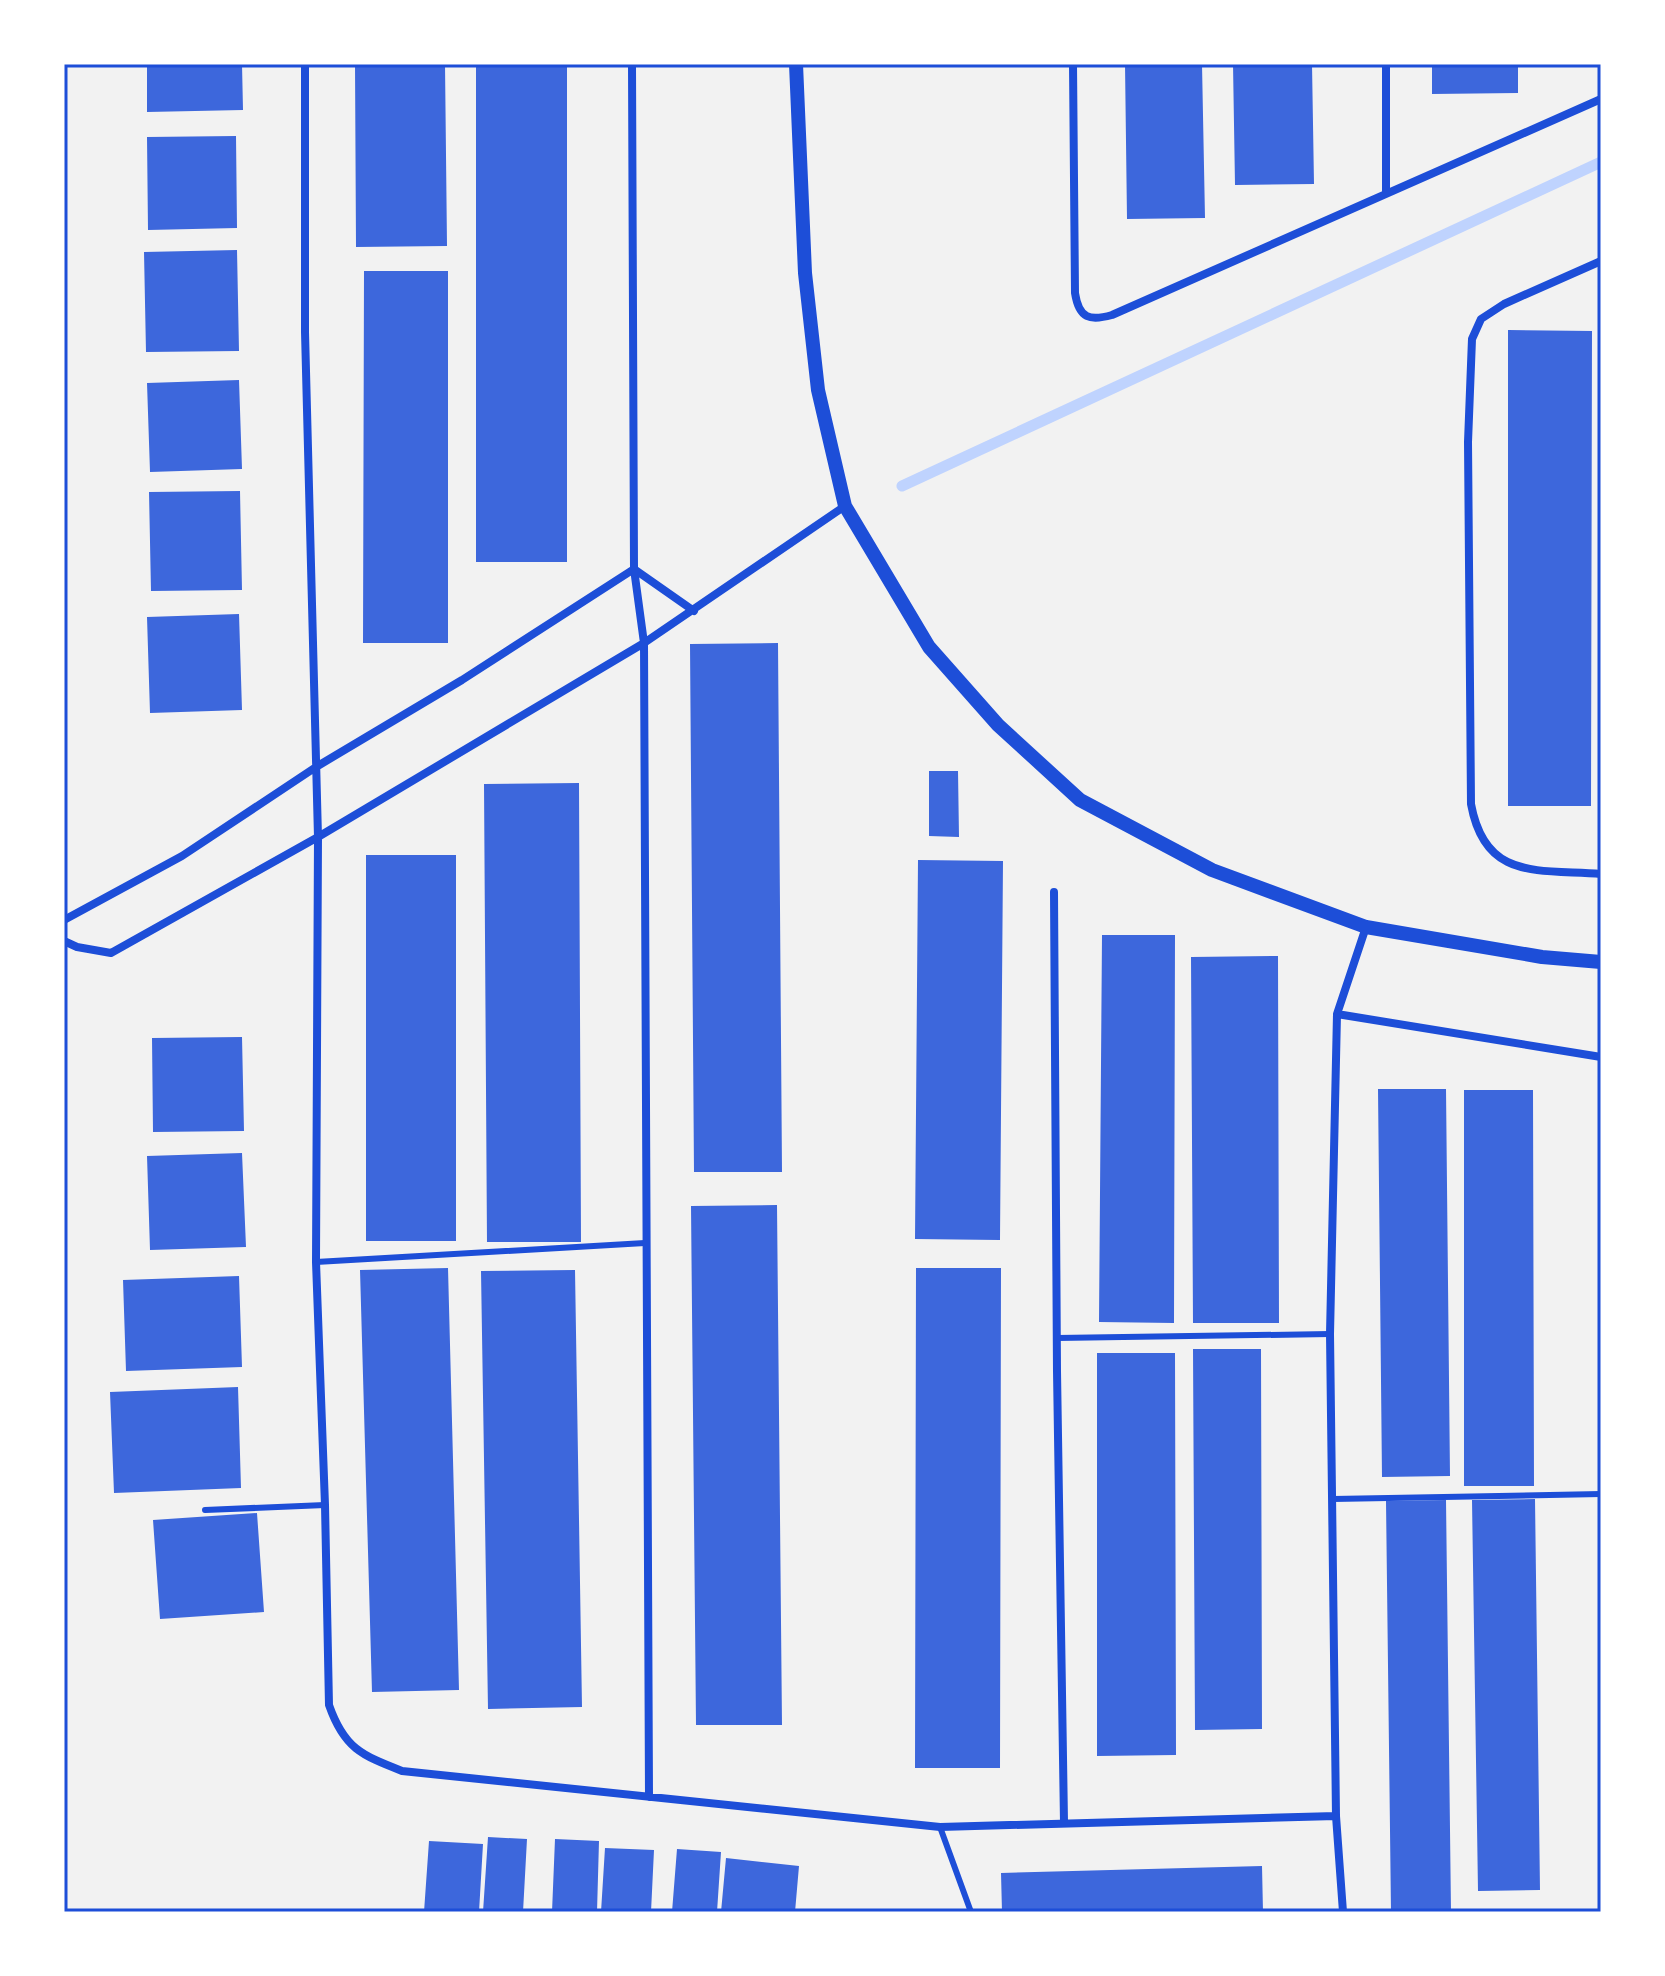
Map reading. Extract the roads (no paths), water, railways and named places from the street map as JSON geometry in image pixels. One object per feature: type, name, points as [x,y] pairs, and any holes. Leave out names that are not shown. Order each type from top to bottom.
[{"type":"street","points":[[305,64],[305,332],[318,837],[316,1262],[329,1705],[337,1729],[353,1747],[402,1771],[940,1827],[1336,1816]]},
{"type":"street","points":[[632,64],[634,569],[644,643],[649,1797]]},
{"type":"street","points":[[796,64],[808,302],[818,390],[845,506],[929,647],[998,725],[1080,800],[1212,870],[1366,927],[1542,957],[1601,962]]},
{"type":"street","points":[[1073,64],[1077,307],[1085,316],[1097,319],[1601,99]]},
{"type":"street","points":[[1386,64],[1386,193]]},
{"type":"street","points":[[1601,261],[1504,304],[1481,319],[1472,339],[1469,369],[1468,571],[1471,804],[1475,825],[1486,846],[1500,859],[1519,868],[1601,874]]},
{"type":"street","points":[[64,941],[77,947],[111,953],[318,837],[644,643],[845,506]]},
{"type":"street","points":[[64,920],[182,856],[316,767],[462,680],[634,569]]},
{"type":"street","points":[[634,569],[694,611]]},
{"type":"street","points":[[1054,892],[1064,1822]]},
{"type":"street","points":[[1343,1912],[1336,1816],[1330,1334],[1337,1014],[1366,927]]},
{"type":"street","points":[[1337,1014],[1601,1057]]},
{"type":"lane","points":[[316,1262],[645,1243]]},
{"type":"lane","points":[[1057,1338],[1330,1334]]},
{"type":"lane","points":[[1333,1499],[1601,1494]]},
{"type":"lane","points":[[205,1510],[325,1505]]},
{"type":"lane","points":[[940,1827],[971,1912]]},
{"type":"waterway","points":[[902,486],[1601,162]]}]
